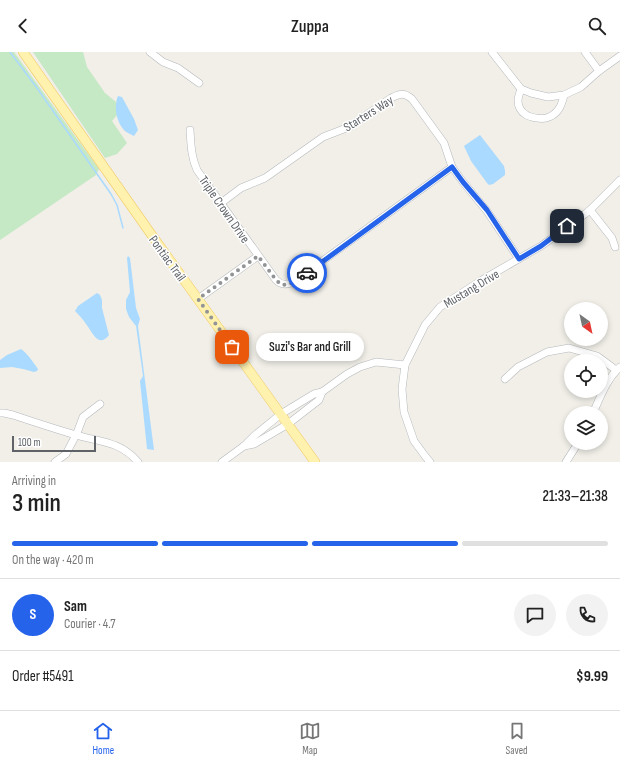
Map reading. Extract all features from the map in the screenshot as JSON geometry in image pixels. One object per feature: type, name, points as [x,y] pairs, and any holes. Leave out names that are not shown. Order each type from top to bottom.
[{"type":"main road","name":"Pontiac Trail","points":[[23,52],[151,234],[315,462]]},
{"type":"street","points":[[150,52],[163,62],[178,68],[199,83]]},
{"type":"street","points":[[492,52],[521,89],[548,97],[564,95],[581,87],[599,71],[620,56]]},
{"type":"street","points":[[585,52],[599,71]]},
{"type":"street","points":[[521,89],[518,100],[520,108],[525,114],[540,119],[549,118],[556,113],[562,106],[564,95]]},
{"type":"street","name":"Starters Way","points":[[221,203],[241,188],[265,178],[323,136],[349,127],[391,98],[398,94],[403,94],[412,99],[435,130],[444,143],[452,167],[487,210],[519,259]]},
{"type":"street","name":"Triple Crown Drive","points":[[190,130],[191,153],[197,170],[258,256],[276,280],[282,285],[295,282],[452,167]]},
{"type":"street","name":"Mustang Drive","points":[[430,462],[414,441],[404,412],[402,389],[405,365],[425,325],[440,307],[482,280],[541,246],[590,210],[620,180]]},
{"type":"street","points":[[590,210],[612,238],[615,247]]},
{"type":"street","points":[[198,299],[258,256]]},
{"type":"street","points":[[505,379],[518,367],[547,352],[569,348],[597,356],[618,369],[609,380],[596,406]]},
{"type":"street","points":[[222,462],[244,446],[281,414],[314,394],[322,392],[347,374],[360,367],[376,362],[405,365]]},
{"type":"street","points":[[244,446],[254,444],[288,424],[318,400],[322,392]]},
{"type":"street","points":[[55,462],[66,454],[84,417],[100,404]]},
{"type":"street","points":[[0,413],[13,415],[76,435],[114,444],[138,462]]},
{"type":"street","points":[[566,462],[574,450]]},
{"type":"green space","points":[[0,52],[14,52],[99,169],[96,175],[0,240]]},
{"type":"green space","points":[[33,52],[83,52],[87,67],[105,93],[116,102],[117,115],[112,121],[127,143],[117,154],[105,158]]},
{"type":"water","points":[[118,96],[122,97],[134,119],[138,130],[134,136],[124,130],[119,122],[116,111]]},
{"type":"water","points":[[480,135],[504,166],[505,171],[505,175],[493,184],[489,185],[471,161],[464,146]]},
{"type":"water","points":[[128,256],[130,258],[136,308],[140,319],[138,326],[154,450],[147,449],[140,381],[143,376],[136,326],[129,317],[126,309],[126,300],[130,292]]},
{"type":"water","points":[[97,293],[100,295],[102,300],[102,308],[109,335],[102,340],[98,340],[84,320],[75,311],[78,306]]},
{"type":"water","points":[[21,349],[26,353],[38,369],[37,371],[34,372],[12,367],[0,368],[0,360]]},
{"type":"waterway","points":[[10,52],[111,194],[117,205],[123,228]]},
{"type":"way so far","points":[[232,347],[198,299],[258,256],[276,280],[282,285],[295,282],[307,273]]},
{"type":"place","name":"Suzi's Bar and Grill","points":[[232,347]]},
{"type":"route","points":[[307,273],[452,167],[487,210],[519,259],[541,246],[567,226]]}]
